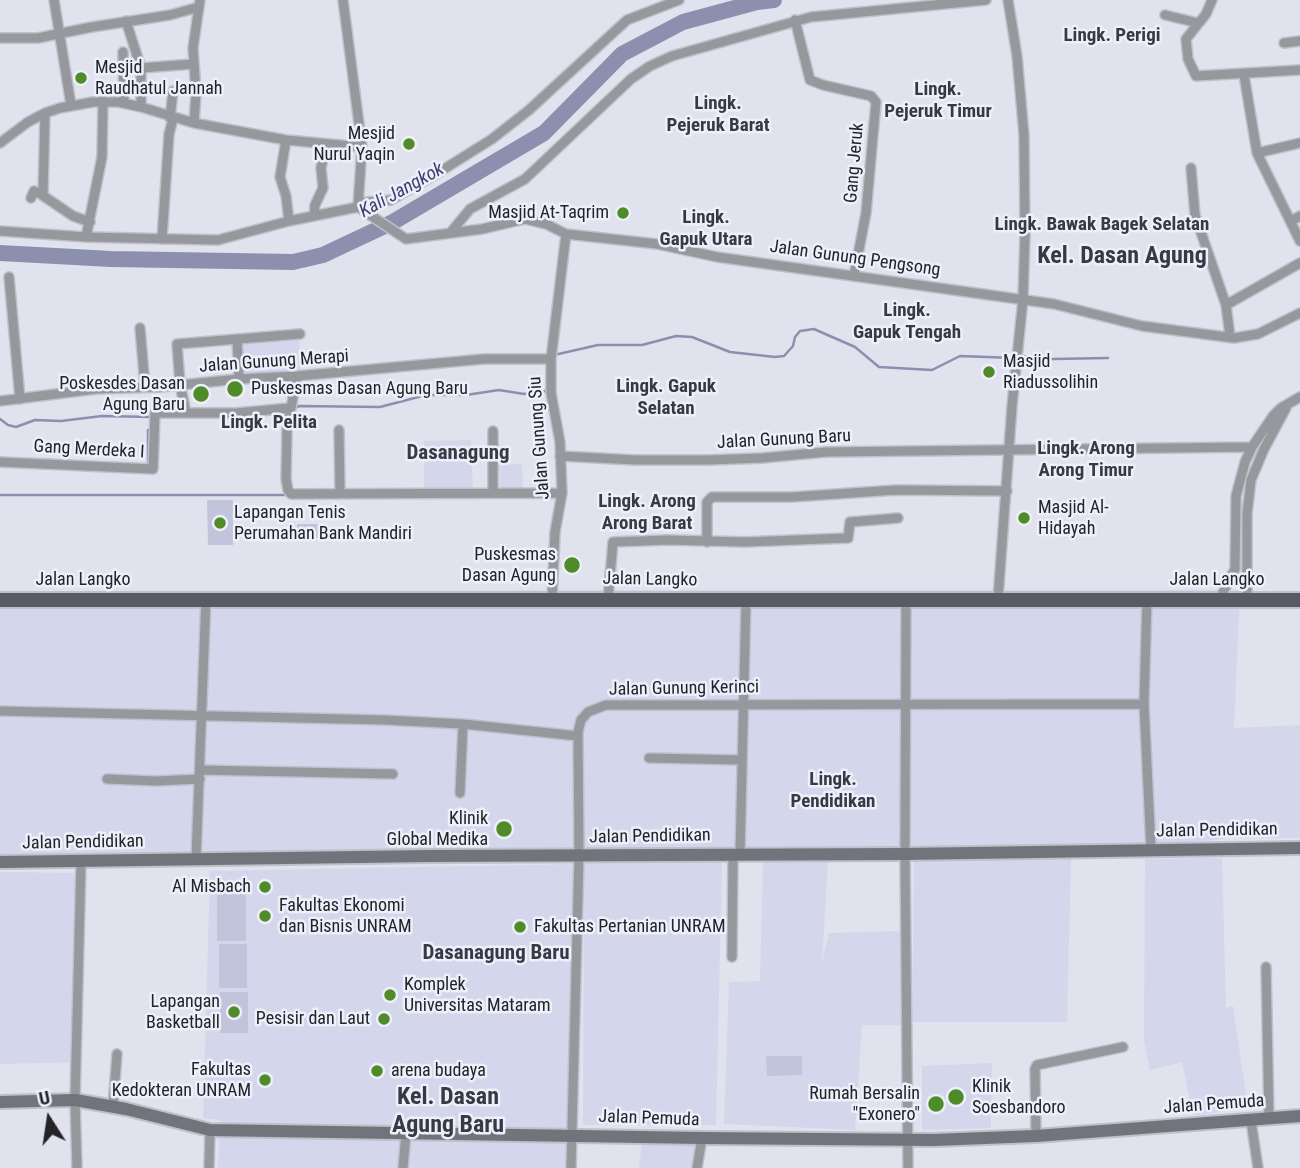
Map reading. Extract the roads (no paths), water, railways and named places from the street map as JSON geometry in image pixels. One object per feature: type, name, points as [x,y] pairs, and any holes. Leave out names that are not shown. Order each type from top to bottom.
[{"type":"main road","name":"Jalan Langko","points":[[0,600],[1300,600]]},
{"type":"street","points":[[54,0],[71,106]]},
{"type":"street","points":[[343,0],[362,147],[360,207]]},
{"type":"street","points":[[0,231],[86,237],[203,240],[230,238],[289,221],[401,196],[492,139],[529,110],[627,20],[679,0]]},
{"type":"street","points":[[451,232],[470,209],[525,180],[631,79],[671,56],[795,20],[986,0]]},
{"type":"street","points":[[998,599],[1023,299],[1024,135],[1017,56],[1008,0]]},
{"type":"street","points":[[1212,0],[1206,14],[1187,35],[1185,45],[1196,76],[1300,70]]},
{"type":"street","points":[[0,38],[38,38],[170,15],[200,3]]},
{"type":"street","points":[[194,124],[194,39],[200,3]]},
{"type":"street","points":[[1165,15],[1198,23]]},
{"type":"street","name":"Gang Jeruk","points":[[795,20],[810,80],[823,86],[871,96],[876,102],[866,213],[854,276]]},
{"type":"street","points":[[125,22],[141,68],[141,107]]},
{"type":"street","points":[[1284,43],[1300,41]]},
{"type":"street","points":[[123,52],[124,103]]},
{"type":"street","points":[[141,68],[193,64]]},
{"type":"street","points":[[1244,75],[1257,153],[1300,241]]},
{"type":"street","points":[[162,239],[173,91]]},
{"type":"street","points":[[0,143],[45,113],[103,102],[141,107],[194,124],[326,145],[362,147]]},
{"type":"street","points":[[86,237],[102,157],[103,102]]},
{"type":"street","points":[[43,195],[45,113]]},
{"type":"street","points":[[286,139],[280,177],[289,221]]},
{"type":"street","points":[[1257,153],[1300,143]]},
{"type":"street","points":[[314,216],[315,205],[323,188],[321,168],[326,145]]},
{"type":"street","points":[[1191,169],[1195,215],[1226,305],[1230,336]]},
{"type":"street","points":[[31,198],[34,191],[74,216],[90,222]]},
{"type":"street","name":"Jalan Gunung Pengsong","points":[[360,207],[406,239],[482,229],[525,219],[546,224],[566,234],[657,244],[717,257],[1023,299],[1087,311],[1153,328],[1239,338],[1249,337],[1300,313]]},
{"type":"street","points":[[1291,221],[1300,216]]},
{"type":"street","name":"Jalan Gunung Siu","points":[[552,599],[555,532],[562,493],[551,393],[550,358],[566,234]]},
{"type":"street","points":[[1226,305],[1300,263]]},
{"type":"street","points":[[9,277],[20,399]]},
{"type":"street","points":[[139,328],[145,386]]},
{"type":"street","points":[[186,412],[180,384],[177,344],[300,334]]},
{"type":"street","points":[[237,339],[239,379]]},
{"type":"street","name":"Jalan Gunung Merapi","points":[[0,401],[96,389],[297,376],[484,359],[550,358]]},
{"type":"street","points":[[297,376],[286,442],[288,492],[562,493]]},
{"type":"street","points":[[1219,600],[1235,569],[1236,495],[1241,474],[1252,447],[1273,416],[1300,397]]},
{"type":"street","points":[[1247,600],[1247,514],[1251,480],[1271,433],[1288,403]]},
{"type":"street","name":"Gang Merdeka I","points":[[0,462],[153,469],[155,417],[186,412],[290,410]]},
{"type":"street","points":[[339,429],[340,494]]},
{"type":"street","points":[[493,431],[493,493]]},
{"type":"street","name":"Jalan Gunung Baru","points":[[560,456],[695,460],[827,452],[1252,447]]},
{"type":"street","points":[[707,542],[708,499],[896,490],[1007,491]]},
{"type":"street","points":[[608,599],[613,542],[848,538],[850,522],[898,519]]},
{"type":"street","points":[[196,859],[206,598]]},
{"type":"street","points":[[906,598],[908,1168]]},
{"type":"street","points":[[1147,599],[1144,704],[1151,849]]},
{"type":"street","points":[[732,957],[742,760],[746,600]]},
{"type":"street","name":"Jalan Gunung Kerinci","points":[[578,736],[584,715],[602,706],[1144,704]]},
{"type":"street","points":[[0,711],[463,724],[578,736],[579,855],[571,1168]]},
{"type":"street","points":[[460,793],[459,766],[463,724]]},
{"type":"street","points":[[649,758],[742,760]]},
{"type":"street","points":[[107,779],[156,781],[200,775],[393,774]]},
{"type":"street","name":"Jalan Pendidikan","points":[[0,862],[1300,848]]},
{"type":"street","points":[[77,1168],[75,1100],[81,862]]},
{"type":"street","points":[[1266,967],[1269,1119]]},
{"type":"street","points":[[1035,1136],[1037,1065],[1123,1047]]},
{"type":"street","points":[[113,1107],[117,1054]]},
{"type":"street","name":"Jalan Pemuda","points":[[0,1102],[75,1100],[210,1130],[702,1138],[908,1139],[1035,1136],[1300,1116]]},
{"type":"street","points":[[1251,1121],[1258,1168]]},
{"type":"street","points":[[209,1168],[210,1130]]},
{"type":"street","points":[[403,1168],[406,1133]]},
{"type":"street","points":[[697,1168],[702,1138]]},
{"type":"waterway","name":"Kali Jangkok","points":[[0,253],[111,259],[293,262],[323,255],[393,222],[544,133],[622,54],[683,22],[774,0]]},
{"type":"waterway","points":[[554,355],[598,345],[642,345],[676,336],[692,337],[730,352],[775,357],[784,356],[793,346],[800,331],[814,329],[855,347],[879,367],[932,370],[960,356],[1014,358]]},
{"type":"waterway","points":[[1020,356],[1053,359],[1108,358]]},
{"type":"waterway","points":[[292,409],[299,406],[380,407],[426,395],[466,395],[499,390],[524,394],[548,389]]},
{"type":"waterway","points":[[0,419],[16,427],[35,420],[61,421],[102,416],[153,417]]},
{"type":"waterway","points":[[148,466],[148,430],[151,430]]},
{"type":"waterway","points":[[30,459],[73,461]]},
{"type":"waterway","points":[[0,495],[289,495]]},
{"type":"place","name":"Mesjid Raudhatul Jannah","points":[[81,78]]},
{"type":"place","name":"Mesjid Nurul Yaqin","points":[[409,144]]},
{"type":"place","name":"Masjid At-Taqrim","points":[[623,213]]},
{"type":"place","name":"Masjid Riadussolihin","points":[[989,372]]},
{"type":"place","name":"Puskesmas Dasan Agung Baru","points":[[235,389]]},
{"type":"place","name":"Poskesdes Dasan Agung Baru","points":[[201,394]]},
{"type":"place","name":"Masjid Al- Hidayah","points":[[1024,518]]},
{"type":"place","name":"Lapangan Tenis Perumahan Bank Mandiri","points":[[220,523]]},
{"type":"place","name":"Puskesmas Dasan Agung","points":[[572,565]]},
{"type":"place","name":"Klinik Global Medika","points":[[504,829]]},
{"type":"place","name":"Al Misbach","points":[[265,887]]},
{"type":"place","name":"Fakultas Ekonomi dan Bisnis UNRAM","points":[[265,916]]},
{"type":"place","name":"Fakultas Pertanian UNRAM","points":[[520,927]]},
{"type":"place","name":"Komplek Universitas Mataram","points":[[390,995]]},
{"type":"place","name":"Lapangan Basketball","points":[[234,1012]]},
{"type":"place","name":"Pesisir dan Laut","points":[[384,1019]]},
{"type":"place","name":"arena budaya","points":[[377,1071]]},
{"type":"place","name":"Fakultas Kedokteran UNRAM","points":[[265,1080]]},
{"type":"place","name":"Klinik Soesbandoro","points":[[956,1097]]},
{"type":"place","name":"Rumah Bersalin \"Exonero\"","points":[[936,1104]]},
{"type":"district","name":"Lingk. Perigi","points":[[1112,36]]},
{"type":"district","name":"Lingk. Pejeruk Timur","points":[[938,101]]},
{"type":"district","name":"Lingk. Pejeruk Barat","points":[[718,115]]},
{"type":"district","name":"Lingk. Bawak Bagek Selatan","points":[[1102,225]]},
{"type":"district","name":"Lingk. Gapuk Utara","points":[[706,229]]},
{"type":"district","name":"Kel. Dasan Agung","points":[[1122,257]]},
{"type":"district","name":"Lingk. Gapuk Tengah","points":[[907,322]]},
{"type":"district","name":"Lingk. Gapuk Selatan","points":[[666,398]]},
{"type":"district","name":"Lingk. Pelita","points":[[269,423]]},
{"type":"district","name":"Dasanagung","points":[[458,454]]},
{"type":"district","name":"Lingk. Arong Arong Timur","points":[[1086,460]]},
{"type":"district","name":"Lingk. Arong Arong Barat","points":[[647,513]]},
{"type":"district","name":"Lingk. Pendidikan","points":[[833,791]]},
{"type":"district","name":"Dasanagung Baru","points":[[496,954]]},
{"type":"district","name":"Kel. Dasan Agung Baru","points":[[448,1112]]}]
